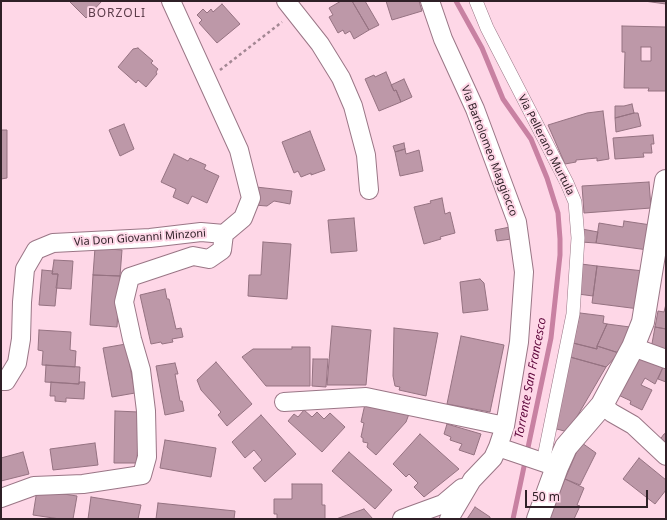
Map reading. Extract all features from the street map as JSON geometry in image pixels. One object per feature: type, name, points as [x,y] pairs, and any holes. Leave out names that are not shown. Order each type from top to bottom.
[{"type":"street","points":[[1,498],[34,486],[84,484],[142,475],[147,457],[146,411],[141,370],[132,339],[124,302],[130,277],[193,256],[209,259],[222,250],[224,234],[243,218],[251,198],[239,150],[171,1]]},
{"type":"street","name":"Via Bartolomeo Maggiocco","points":[[430,1],[443,39],[475,109],[517,222],[524,272],[523,304],[519,342],[502,449],[472,480]]},
{"type":"street","name":"Via Pellerano Murtula","points":[[476,1],[487,28],[567,183],[575,202],[578,238],[573,314],[550,465]]},
{"type":"street","points":[[290,7],[320,44],[341,78],[353,106],[366,155],[369,190]]},
{"type":"street","points":[[538,519],[550,465],[602,405],[633,346],[643,322],[666,181]]},
{"type":"street","name":"Via Don Giovanni Minzoni","points":[[1,381],[6,381],[17,363],[21,339],[24,269],[36,250],[53,243],[150,238],[201,232],[224,234]]},
{"type":"street","points":[[633,346],[666,359]]},
{"type":"street","points":[[284,402],[366,397],[505,426]]},
{"type":"street","points":[[602,405],[612,413],[633,425],[666,456]]},
{"type":"street","points":[[502,449],[550,465]]},
{"type":"street","points":[[402,519],[443,504],[472,480]]},
{"type":"street","points":[[449,519],[472,480]]},
{"type":"path","points":[[207,80],[290,7]]},
{"type":"building","points":[[69,1],[102,1],[86,18]]},
{"type":"building","points":[[341,1],[352,1],[369,30],[354,39],[350,31],[345,34],[343,30],[338,33],[329,17],[333,15],[329,8]]},
{"type":"building","points":[[352,1],[365,1],[379,25],[369,30]]},
{"type":"building","points":[[386,1],[419,1],[422,11],[392,20]]},
{"type":"building","points":[[644,1],[666,1],[666,4]]},
{"type":"building","points":[[222,4],[240,24],[217,43],[199,23],[202,20],[197,15],[203,9],[207,13],[211,9],[213,12]]},
{"type":"building","points":[[622,26],[666,27],[666,91],[648,91],[649,88],[624,88],[625,52],[622,52]],"holes":[[[641,47],[651,47],[651,61],[641,61]]]},
{"type":"building","points":[[138,48],[153,61],[151,63],[158,69],[156,72],[157,74],[146,87],[138,80],[136,83],[118,67],[133,49]]},
{"type":"building","points":[[386,72],[394,91],[396,90],[401,102],[379,111],[365,79],[374,75],[375,77]]},
{"type":"building","points":[[404,79],[412,97],[401,102],[396,90],[394,91],[391,85]]},
{"type":"building","points":[[632,104],[634,113],[615,118],[615,106]]},
{"type":"building","points":[[603,111],[609,159],[597,161],[597,158],[576,160],[576,162],[565,164],[548,125],[587,113]]},
{"type":"building","points":[[638,113],[641,126],[616,132],[615,118]]},
{"type":"building","points":[[124,124],[134,149],[120,156],[109,130]]},
{"type":"building","points":[[1,130],[7,130],[7,178],[1,179]]},
{"type":"building","points":[[310,131],[325,170],[301,177],[298,171],[294,173],[282,142]]},
{"type":"building","points":[[653,135],[654,144],[651,144],[652,153],[643,153],[644,157],[615,159],[613,138]]},
{"type":"building","points":[[404,143],[405,149],[395,152],[393,146]]},
{"type":"building","points":[[405,149],[406,154],[419,150],[423,171],[400,176],[395,152]]},
{"type":"building","points":[[174,154],[188,161],[190,158],[206,165],[204,169],[219,176],[207,203],[192,196],[188,204],[173,197],[176,189],[161,182]]},
{"type":"building","points":[[649,182],[651,208],[584,213],[582,186]]},
{"type":"building","points":[[256,187],[292,191],[290,204],[274,201],[267,206],[254,205]]},
{"type":"building","points":[[442,198],[445,214],[450,212],[455,233],[440,237],[441,239],[424,244],[414,207],[431,203],[430,201]]},
{"type":"building","points":[[354,218],[357,251],[331,253],[328,220]]},
{"type":"building","points":[[624,221],[651,225],[648,250],[596,243],[599,223],[623,227]]},
{"type":"building","points":[[510,227],[511,239],[497,241],[495,230]]},
{"type":"building","points":[[582,229],[598,232],[596,243],[581,242]]},
{"type":"building","points":[[263,242],[291,244],[287,299],[248,296],[249,275],[261,275]]},
{"type":"building","points":[[95,248],[122,250],[120,276],[93,275]]},
{"type":"building","points":[[54,260],[73,261],[71,289],[56,288],[58,274],[52,274]]},
{"type":"building","points":[[581,264],[597,266],[593,296],[578,294]]},
{"type":"building","points":[[597,266],[644,271],[639,309],[592,303]]},
{"type":"building","points":[[42,270],[53,271],[52,274],[58,274],[55,306],[39,305]]},
{"type":"building","points":[[93,275],[120,276],[117,327],[90,325]]},
{"type":"building","points":[[480,279],[484,283],[488,310],[463,313],[460,282]]},
{"type":"building","points":[[165,289],[167,299],[169,299],[176,329],[181,328],[183,337],[172,339],[173,342],[151,344],[140,295]]},
{"type":"building","points":[[666,304],[666,329],[655,327],[658,311],[664,312]]},
{"type":"building","points":[[580,313],[604,316],[603,323],[607,324],[597,349],[573,343]]},
{"type":"building","points":[[607,324],[630,327],[619,353],[597,346]]},
{"type":"building","points":[[332,326],[371,330],[366,385],[327,385]]},
{"type":"building","points":[[655,327],[666,329],[666,354],[651,349]]},
{"type":"building","points":[[394,328],[438,333],[426,396],[399,390],[400,387],[395,386],[393,376]]},
{"type":"building","points":[[39,330],[71,332],[70,350],[76,351],[75,367],[42,365],[43,351],[38,350]]},
{"type":"building","points":[[461,336],[504,345],[490,412],[447,404]]},
{"type":"building","points":[[573,343],[597,349],[597,346],[619,353],[606,367],[570,357]]},
{"type":"building","points":[[126,344],[135,393],[112,397],[103,348]]},
{"type":"building","points":[[292,347],[310,347],[310,386],[266,386],[242,357],[253,349],[292,349]]},
{"type":"building","points":[[643,354],[664,365],[655,384],[645,378],[641,385],[652,390],[642,410],[630,404],[631,401],[614,393]]},
{"type":"building","points":[[570,357],[606,367],[568,432],[553,428]]},
{"type":"building","points":[[313,359],[328,359],[326,387],[312,386]]},
{"type":"building","points":[[216,362],[252,404],[227,426],[218,415],[221,412],[201,390],[197,380]]},
{"type":"building","points":[[175,363],[178,374],[175,374],[180,401],[182,401],[184,411],[165,415],[156,366]]},
{"type":"building","points":[[46,365],[80,367],[79,384],[45,382]]},
{"type":"building","points":[[664,365],[666,366],[666,382],[658,379]]},
{"type":"building","points":[[51,382],[79,384],[79,382],[85,382],[84,399],[66,398],[66,402],[55,401],[55,396],[50,396]]},
{"type":"building","points":[[365,404],[409,414],[406,422],[376,455],[367,447],[368,443],[363,442],[363,438],[361,437],[364,423],[361,422]]},
{"type":"building","points":[[304,410],[312,417],[317,412],[324,419],[330,413],[345,427],[322,452],[288,421],[294,414],[298,417]]},
{"type":"building","points":[[115,411],[139,412],[137,463],[114,463]]},
{"type":"building","points":[[261,415],[296,454],[265,482],[253,468],[262,460],[254,450],[245,458],[232,442]]},
{"type":"building","points":[[447,424],[481,434],[474,455],[459,450],[462,444],[450,440],[451,437],[444,434]]},
{"type":"building","points":[[666,433],[666,446],[659,441]]},
{"type":"building","points":[[420,434],[459,469],[424,497],[414,487],[418,483],[409,474],[406,477],[393,464]]},
{"type":"building","points":[[165,440],[216,448],[211,477],[160,468]]},
{"type":"building","points":[[95,443],[98,465],[53,470],[50,449]]},
{"type":"building","points":[[582,443],[596,453],[580,485],[565,479]]},
{"type":"building","points":[[23,452],[29,474],[1,481],[1,458]]},
{"type":"building","points":[[349,452],[392,490],[375,509],[332,471]]},
{"type":"building","points":[[639,458],[666,480],[666,490],[655,504],[623,479]]},
{"type":"building","points":[[565,479],[584,488],[577,505],[580,506],[574,519],[549,519]]},
{"type":"building","points":[[292,484],[322,484],[322,505],[325,505],[325,519],[277,519],[277,514],[274,514],[274,499],[292,499]]},
{"type":"building","points":[[37,490],[77,496],[73,519],[60,519],[33,515]]},
{"type":"building","points":[[91,497],[141,505],[138,519],[88,519]]},
{"type":"building","points":[[158,503],[235,511],[234,519],[156,519]]},
{"type":"building","points":[[475,507],[490,517],[490,519],[467,519]]},
{"type":"building","points":[[364,509],[373,519],[336,519]]},
{"type":"waterway","name":"Torrente San Francesco","points":[[456,1],[482,48],[503,99],[531,139],[547,178],[558,213],[560,255],[551,338],[513,519]]},
{"type":"district","name":"BORZOLI","points":[[117,14]]}]
